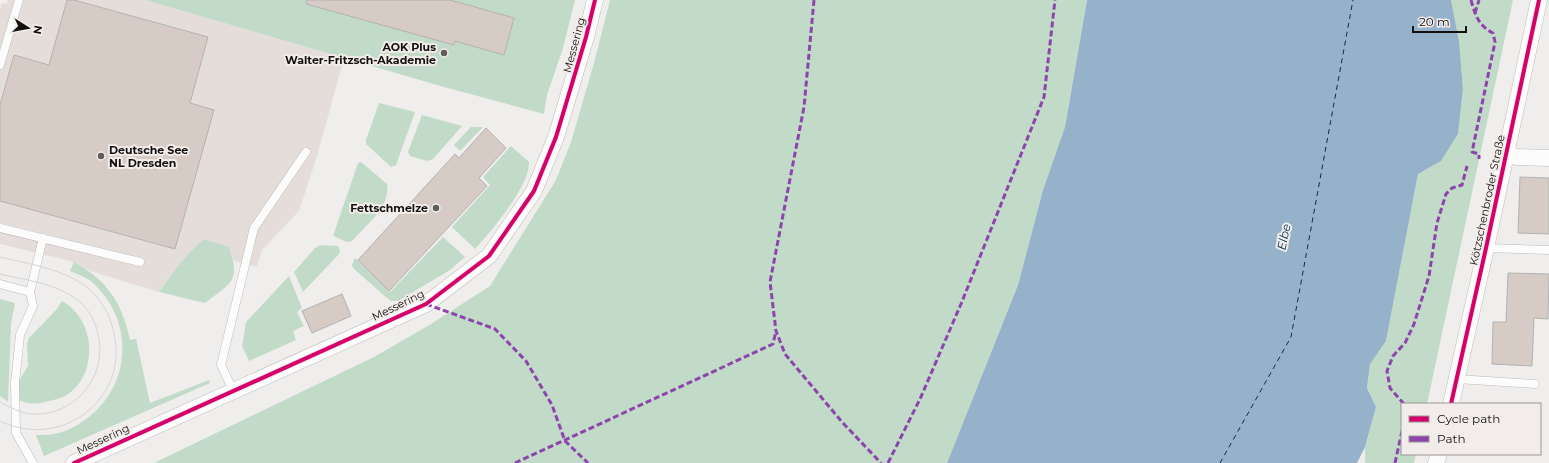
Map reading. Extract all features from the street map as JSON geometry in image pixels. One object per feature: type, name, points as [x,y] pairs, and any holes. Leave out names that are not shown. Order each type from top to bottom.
[{"type":"street","name":"Messering","points":[[74,463],[426,304],[489,256],[534,191],[556,137],[586,37],[595,0]]},
{"type":"street","name":"Kötzschenbroder Straße","points":[[1451,403],[1539,0]]},
{"type":"street","points":[[1506,155],[1549,158]]},
{"type":"lane","points":[[0,65],[19,0]]},
{"type":"lane","points":[[233,390],[221,365],[254,228],[306,152]]},
{"type":"lane","points":[[0,228],[140,262]]},
{"type":"lane","points":[[33,463],[16,433],[15,383],[20,335],[33,306],[30,292],[43,238]]},
{"type":"lane","points":[[1486,248],[1549,250]]},
{"type":"lane","points":[[0,284],[30,292]]},
{"type":"lane","points":[[1457,379],[1535,384]]},
{"type":"shaded area","points":[[8,0],[145,0],[344,58],[318,153],[299,211],[262,250],[257,267],[234,261],[229,247],[204,239],[193,249],[169,277],[159,292],[90,271],[74,262],[0,244],[0,9],[2,3],[7,4]]},
{"type":"green space","name":"AOK Plus Walter-Fritzsch-Akademie","points":[[145,0],[575,0],[563,48],[547,95],[544,114],[444,87]]},
{"type":"green space","points":[[610,0],[1087,0],[1065,127],[1043,190],[1018,285],[947,463],[154,463],[374,357],[431,324],[490,286],[556,180],[571,142],[594,63]]},
{"type":"green space","points":[[1451,0],[1513,0],[1427,403],[1401,403],[1401,455],[1416,455],[1414,463],[1365,463],[1365,447],[1376,407],[1367,388],[1370,363],[1386,341],[1418,174],[1441,161],[1458,134],[1463,89],[1459,41]]},
{"type":"green space","points":[[379,103],[415,112],[396,165],[391,167],[366,144],[366,140]]},
{"type":"green space","points":[[422,115],[462,126],[433,159],[427,161],[410,156],[408,152]]},
{"type":"green space","points":[[471,127],[483,127],[460,151],[454,145]]},
{"type":"green space","points":[[511,146],[529,162],[528,172],[517,195],[475,249],[452,227],[490,185],[483,177]]},
{"type":"green space","points":[[361,162],[387,184],[387,192],[385,200],[376,216],[352,241],[347,242],[333,236],[358,163]]},
{"type":"green space","points":[[443,237],[465,257],[450,270],[398,301],[391,301],[387,298],[353,268],[352,265],[355,258],[390,292]]},
{"type":"green space","points":[[204,239],[229,247],[234,268],[234,275],[227,286],[205,303],[159,292],[191,251]]},
{"type":"green space","points":[[320,245],[338,246],[340,251],[339,254],[303,292],[294,272],[315,248]]},
{"type":"green space","points":[[74,262],[86,269],[105,285],[118,304],[127,327],[130,340],[136,339],[150,403],[209,380],[210,383],[44,456],[36,435],[50,435],[62,432],[75,426],[90,416],[104,402],[114,386],[120,368],[122,350],[121,331],[115,314],[105,297],[92,282],[70,271]]},
{"type":"green space","points":[[289,276],[302,308],[297,312],[304,326],[293,331],[296,340],[249,361],[242,346],[246,322]]},
{"type":"green space","points":[[0,299],[15,303],[11,324],[8,402],[0,396]]},
{"type":"green space","points":[[62,301],[73,309],[81,320],[87,333],[89,360],[85,374],[78,385],[63,397],[38,403],[23,402],[19,400],[19,381],[28,366],[27,344],[29,338],[56,310]]},
{"type":"water","name":"Elbe","points":[[1087,0],[1451,0],[1459,41],[1463,89],[1458,134],[1441,161],[1418,174],[1386,341],[1370,364],[1367,388],[1376,407],[1365,447],[1357,463],[947,463],[1018,285],[1043,190],[1065,127]]},
{"type":"building","name":"Deutsche See NL Dresden","points":[[67,0],[74,0],[208,37],[190,103],[214,110],[175,249],[0,201],[0,105],[14,55],[49,65]]},
{"type":"building","points":[[307,0],[450,0],[514,18],[504,55],[455,41],[454,45],[306,4]]},
{"type":"building","name":"Fettschmelze","points":[[486,128],[506,148],[479,178],[487,186],[389,291],[358,260],[455,154],[459,158]]},
{"type":"building","points":[[1520,177],[1549,178],[1549,234],[1518,233]]},
{"type":"building","points":[[1508,273],[1549,274],[1548,319],[1534,318],[1532,366],[1492,364],[1493,322],[1506,322]]},
{"type":"building","points":[[342,294],[351,316],[312,333],[302,311]]},
{"type":"ferry route","points":[[1220,463],[1291,337],[1353,0]]},
{"type":"tram line","points":[[0,257],[46,268],[68,276],[88,288],[100,301],[108,316],[112,326],[116,351],[113,374],[103,395],[88,411],[69,423],[48,429],[24,429],[0,421]]},
{"type":"tram line","points":[[0,274],[49,285],[75,298],[86,308],[92,317],[96,326],[100,346],[99,362],[94,376],[86,389],[76,400],[63,408],[48,413],[31,414],[19,411],[0,402]]},
{"type":"marked path","points":[[814,0],[804,107],[770,282],[776,331],[785,354],[842,422],[881,463]]},
{"type":"marked path","points":[[888,463],[920,399],[961,304],[1044,97],[1055,0]]},
{"type":"marked path","points":[[1471,0],[1478,20],[1484,27],[1493,33],[1495,42],[1472,152],[1479,154],[1479,159]]},
{"type":"marked path","points":[[1475,13],[1479,0]]},
{"type":"marked path","points":[[1403,403],[1390,388],[1387,371],[1393,356],[1405,343],[1414,324],[1429,276],[1437,223],[1446,194],[1452,188],[1462,185],[1467,166]]},
{"type":"marked path","points":[[426,304],[495,329],[526,361],[552,405],[565,441],[588,463]]},
{"type":"marked path","points":[[515,463],[773,344],[776,331]]},
{"type":"marked path","points":[[1395,463],[1401,436]]},
{"type":"cycle path","points":[[74,463],[426,304],[489,256],[534,191],[556,137],[586,37],[595,0]]},
{"type":"cycle path","points":[[1451,403],[1539,0]]},
{"type":"place","name":"AOK Plus Walter-Fritzsch-Akademie","points":[[444,53]]},
{"type":"place","name":"Deutsche See NL Dresden","points":[[101,156]]},
{"type":"place","name":"Fettschmelze","points":[[436,208]]}]
